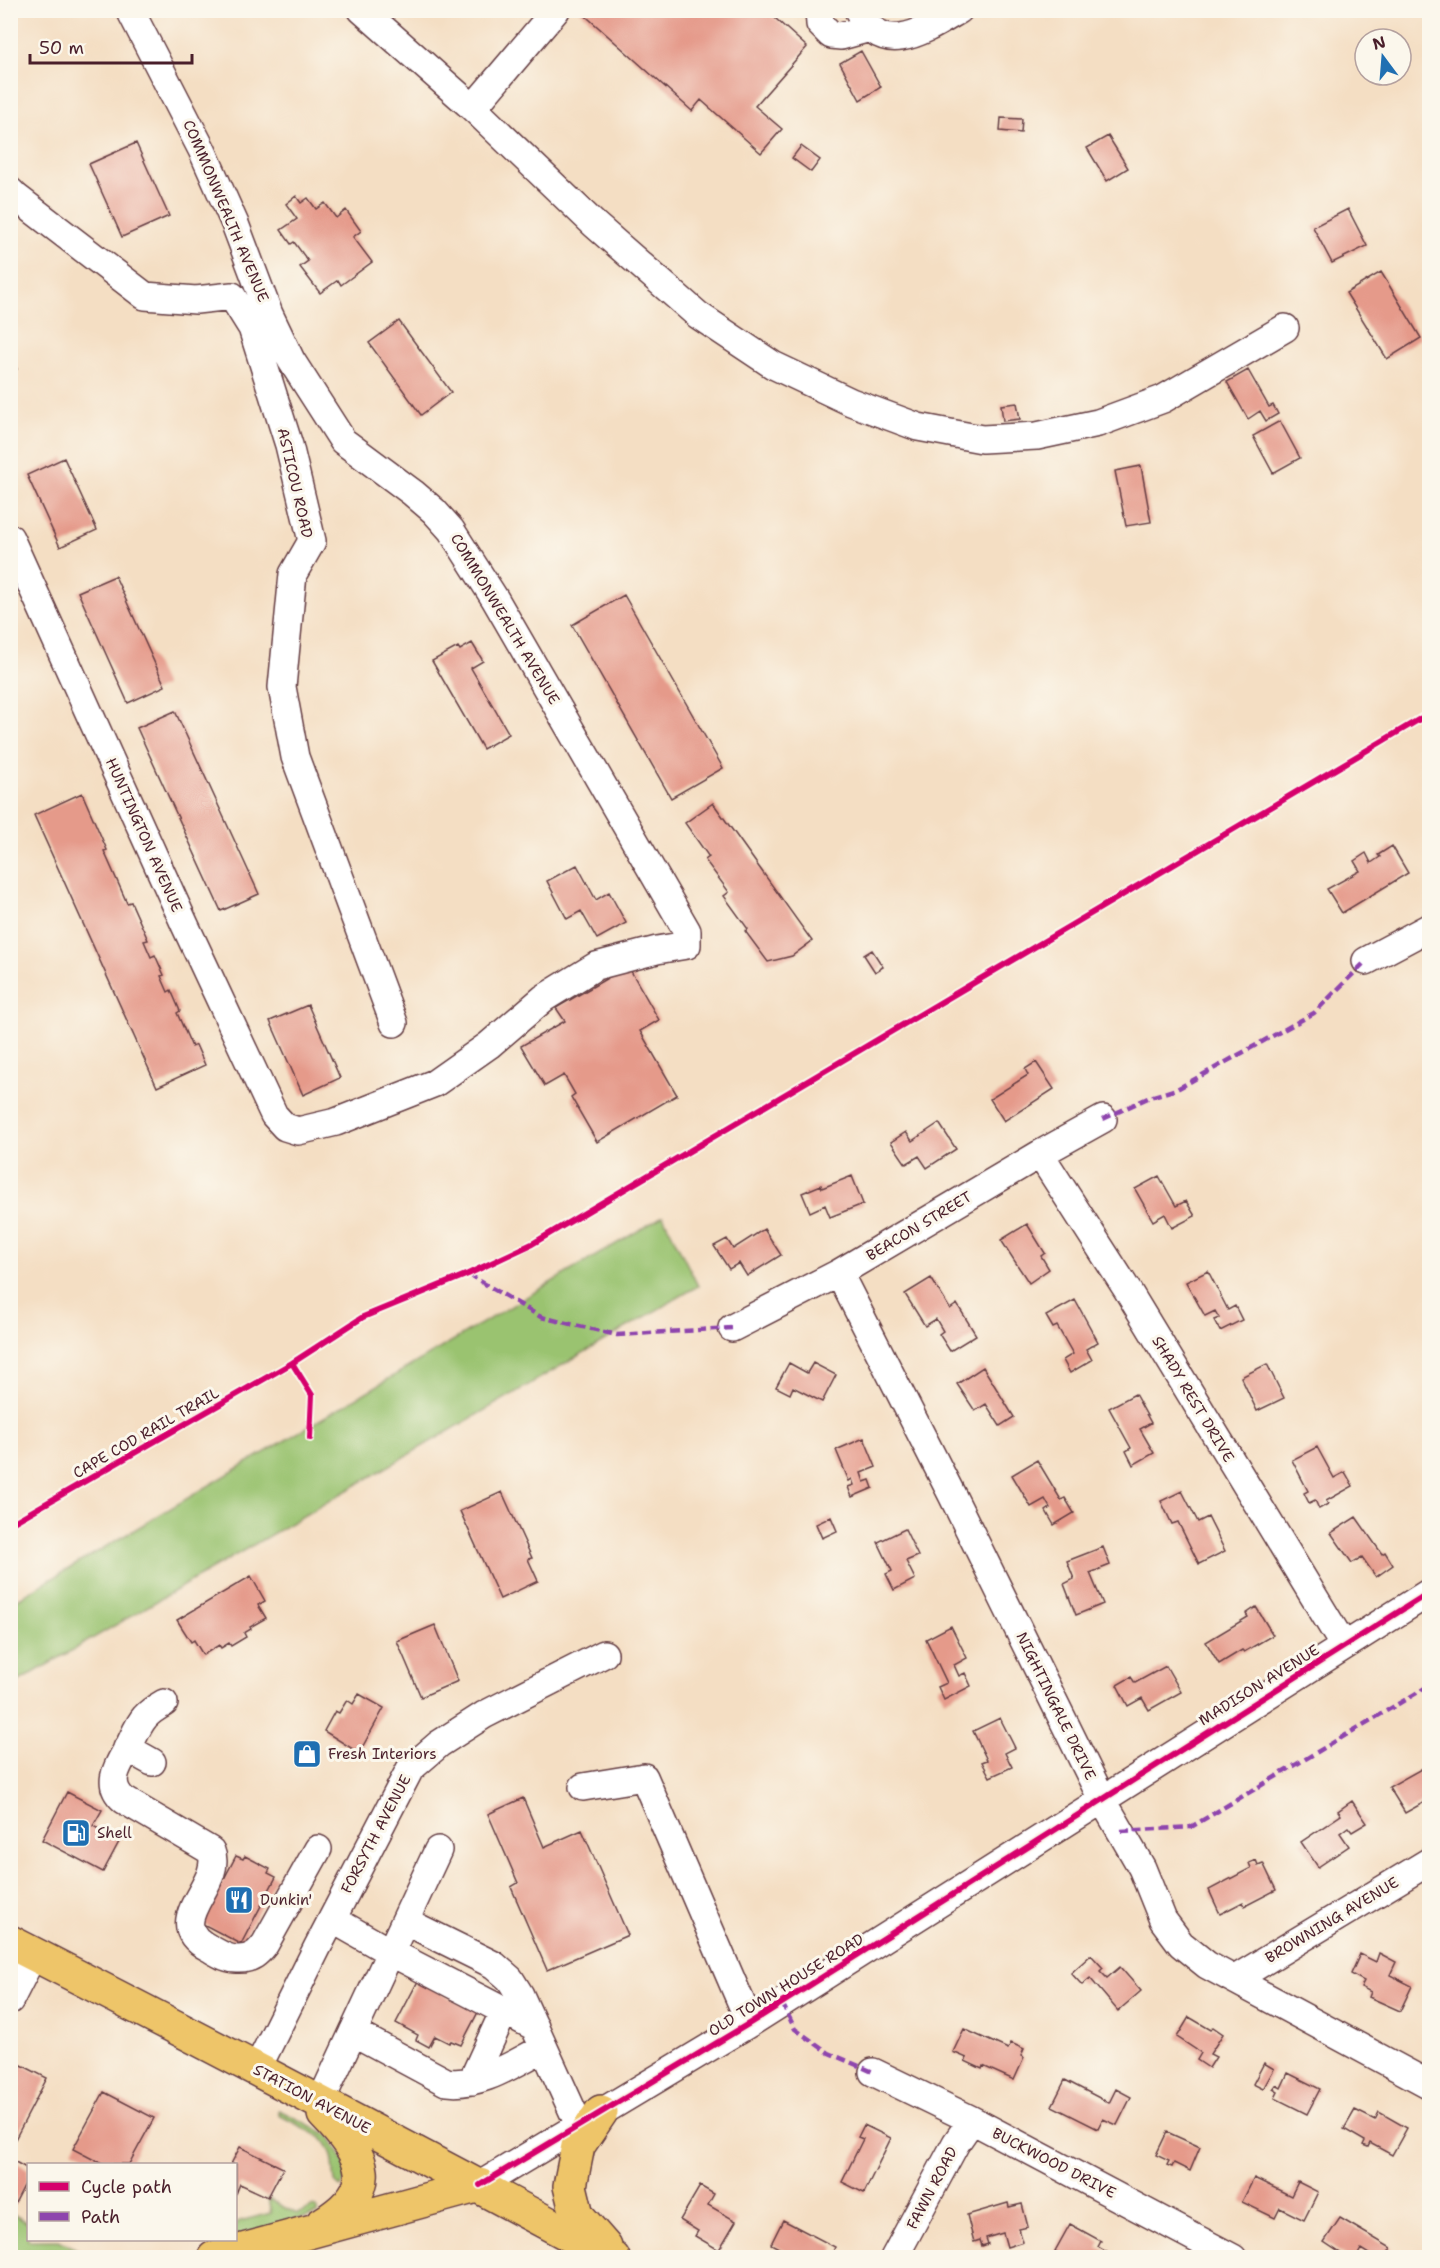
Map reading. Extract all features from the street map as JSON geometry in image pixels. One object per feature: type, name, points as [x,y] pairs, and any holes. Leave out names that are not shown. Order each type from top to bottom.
[{"type":"main road","name":"STATION AVENUE","points":[[22,1948],[257,2068],[614,2258]]},
{"type":"main road","points":[[311,2232],[336,2216],[350,2202],[361,2181],[361,2169],[353,2147],[313,2099]]},
{"type":"main road","points":[[590,2118],[578,2146],[570,2186],[577,2215],[614,2258]]},
{"type":"main road","name":"OLD TOWN HOUSE ROAD","points":[[214,2258],[480,2185]]},
{"type":"street","name":"COMMONWEALTH AVENUE","points":[[130,10],[202,150],[235,224],[269,314],[291,360],[343,441],[413,493],[451,530],[495,598],[687,931],[687,945],[657,950],[596,966],[544,998],[489,1045],[435,1083],[336,1122],[298,1131],[285,1127]]},
{"type":"street","points":[[362,10],[473,108],[594,224],[698,315],[773,364],[851,402],[918,427],[982,439],[1037,436],[1098,423],[1164,399],[1285,328]]},
{"type":"street","points":[[473,108],[556,10]]},
{"type":"street","points":[[819,10],[820,24],[831,35],[841,36],[864,19],[883,35],[910,37],[942,15]]},
{"type":"street","name":"ASTICOU ROAD","points":[[10,190],[16,197],[145,296],[196,300],[232,296],[252,328],[289,445],[312,541],[293,574],[286,631],[282,687],[293,745],[394,1023]]},
{"type":"street","name":"HUNTINGTON AVENUE","points":[[10,538],[190,936],[274,1115],[285,1127]]},
{"type":"street","points":[[1366,961],[1430,927]]},
{"type":"street","name":"BEACON STREET","points":[[732,1328],[839,1273],[1102,1119]]},
{"type":"street","name":"SHADY REST DRIVE","points":[[1040,1154],[1134,1301],[1344,1646]]},
{"type":"street","name":"NIGHTINGALE DRIVE","points":[[839,1273],[1102,1799],[1142,1868],[1163,1920],[1181,1944],[1207,1965],[1430,2085]]},
{"type":"street","name":"MADISON AVENUE","points":[[1102,1799],[1430,1592]]},
{"type":"street","name":"FORSYTH AVENUE","points":[[257,2068],[410,1769],[438,1744],[484,1715],[604,1654]]},
{"type":"street","points":[[164,1703],[145,1716],[115,1770],[114,1787],[118,1795],[208,1848],[214,1858],[214,1864],[191,1913],[190,1926],[196,1939],[235,1960],[253,1957],[266,1944],[318,1849]]},
{"type":"street","points":[[127,1749],[152,1762]]},
{"type":"street","points":[[583,1787],[644,1777],[750,2023]]},
{"type":"street","name":"OLD TOWN HOUSE ROAD","points":[[480,2185],[750,2023],[1102,1799]]},
{"type":"street","points":[[313,2099],[353,2032],[438,1850]]},
{"type":"street","name":"BROWNING AVENUE","points":[[1235,1979],[1430,1861]]},
{"type":"street","points":[[332,1919],[504,2011],[540,2037]]},
{"type":"street","points":[[405,1921],[494,1965],[510,1979],[540,2037],[590,2118]]},
{"type":"street","points":[[10,2000],[22,1948]]},
{"type":"street","points":[[472,2081],[504,2011]]},
{"type":"street","points":[[353,2032],[446,2082],[464,2084],[484,2078],[540,2037]]},
{"type":"street","name":"BUCKWOOD DRIVE","points":[[873,2072],[972,2120],[1233,2258]]},
{"type":"street","name":"FAWN ROAD","points":[[894,2258],[956,2143],[972,2120]]},
{"type":"green space","points":[[663,1216],[698,1286],[11,1686],[11,1603]]},
{"type":"green space","points":[[279,2110],[329,2135],[349,2170],[341,2188],[335,2182],[332,2158],[326,2143],[321,2137],[279,2115]]},
{"type":"green space","points":[[268,2199],[297,2214],[314,2206],[317,2208],[317,2214],[237,2236],[237,2222],[271,2213]]},
{"type":"green space","points":[[11,2213],[27,2222],[27,2241],[61,2241],[92,2257],[11,2257]]},
{"type":"building","points":[[579,10],[766,10],[807,47],[755,106],[782,129],[761,153],[701,100],[692,111]]},
{"type":"building","points":[[861,51],[881,87],[860,100],[840,63]]},
{"type":"building","points":[[1001,118],[1022,119],[1021,133],[1000,131]]},
{"type":"building","points":[[1108,136],[1128,168],[1107,181],[1087,148]]},
{"type":"building","points":[[136,143],[169,216],[122,237],[89,164]]},
{"type":"building","points":[[801,146],[820,160],[811,172],[792,158]]},
{"type":"building","points":[[296,196],[301,203],[308,198],[316,209],[325,203],[336,218],[346,210],[361,231],[353,237],[372,262],[341,285],[338,280],[320,293],[300,267],[308,261],[294,242],[291,244],[281,230],[297,219],[286,204]]},
{"type":"building","points":[[1348,209],[1367,246],[1332,263],[1313,227]]},
{"type":"building","points":[[1381,272],[1421,338],[1387,359],[1346,293]]},
{"type":"building","points":[[399,321],[451,392],[421,415],[369,343]]},
{"type":"building","points":[[10,353],[17,369],[10,372]]},
{"type":"building","points":[[1248,370],[1269,407],[1273,405],[1278,414],[1266,421],[1260,411],[1248,419],[1227,382]]},
{"type":"building","points":[[1017,403],[1020,419],[1003,421],[1001,405]]},
{"type":"building","points":[[1280,421],[1300,458],[1273,473],[1253,436]]},
{"type":"building","points":[[64,458],[97,530],[60,547],[27,475]]},
{"type":"building","points":[[1141,466],[1151,522],[1126,526],[1115,471]]},
{"type":"building","points":[[115,576],[165,686],[128,703],[78,592]]},
{"type":"building","points":[[624,595],[723,768],[671,798],[572,625]]},
{"type":"building","points":[[472,643],[483,661],[471,668],[509,734],[483,749],[432,661],[458,647],[460,650]]},
{"type":"building","points":[[175,711],[259,894],[221,911],[137,728]]},
{"type":"building","points":[[82,793],[127,903],[131,902],[148,940],[144,941],[151,957],[155,955],[164,975],[161,976],[168,992],[171,990],[180,1011],[177,1013],[192,1047],[196,1045],[205,1065],[157,1087],[34,815]]},
{"type":"building","points":[[713,803],[812,941],[792,956],[768,962],[745,931],[748,929],[724,896],[729,892],[705,860],[709,857],[685,823]]},
{"type":"building","points":[[1392,846],[1408,873],[1342,913],[1327,889],[1360,871],[1354,861],[1366,853],[1371,863],[1380,857],[1378,855]]},
{"type":"building","points":[[577,865],[596,900],[609,892],[626,923],[597,939],[581,911],[567,919],[547,881]]},
{"type":"building","points":[[872,950],[883,967],[875,972],[864,955]]},
{"type":"building","points":[[628,966],[659,1020],[640,1031],[677,1095],[597,1142],[571,1097],[575,1094],[564,1075],[545,1086],[521,1046],[565,1021],[556,1008]]},
{"type":"building","points":[[308,1005],[340,1078],[303,1095],[270,1021]]},
{"type":"building","points":[[1036,1062],[1054,1089],[1004,1121],[990,1099],[1028,1075],[1025,1069]]},
{"type":"building","points":[[939,1123],[956,1149],[927,1168],[919,1156],[906,1164],[891,1142],[906,1132],[912,1141]]},
{"type":"building","points":[[852,1176],[863,1204],[830,1217],[825,1205],[810,1212],[802,1193]]},
{"type":"building","points":[[1159,1176],[1176,1206],[1186,1201],[1195,1216],[1172,1228],[1165,1214],[1153,1221],[1135,1189]]},
{"type":"building","points":[[1027,1224],[1045,1253],[1041,1256],[1049,1269],[1029,1283],[1001,1240]]},
{"type":"building","points":[[764,1229],[781,1255],[747,1276],[739,1263],[729,1269],[714,1246],[727,1239],[733,1249]]},
{"type":"building","points":[[1208,1271],[1228,1310],[1235,1306],[1242,1320],[1220,1331],[1214,1320],[1219,1318],[1215,1311],[1205,1316],[1186,1282]]},
{"type":"building","points":[[931,1278],[950,1309],[957,1304],[976,1335],[950,1351],[939,1334],[943,1331],[936,1319],[925,1326],[905,1294]]},
{"type":"building","points":[[1075,1300],[1098,1342],[1086,1349],[1092,1360],[1070,1373],[1063,1360],[1073,1354],[1057,1326],[1053,1328],[1046,1316]]},
{"type":"building","points":[[789,1363],[807,1373],[813,1363],[836,1375],[822,1402],[793,1387],[790,1394],[776,1387]]},
{"type":"building","points":[[1267,1364],[1284,1398],[1257,1411],[1241,1377]]},
{"type":"building","points":[[983,1367],[1014,1417],[1000,1426],[986,1404],[975,1411],[957,1384]]},
{"type":"building","points":[[1135,1394],[1151,1423],[1140,1429],[1154,1453],[1133,1465],[1126,1451],[1131,1448],[1109,1408]]},
{"type":"building","points":[[864,1438],[876,1467],[861,1473],[864,1482],[870,1480],[873,1488],[852,1497],[848,1487],[854,1485],[852,1479],[849,1481],[836,1450]]},
{"type":"building","points":[[1317,1447],[1334,1478],[1345,1472],[1353,1486],[1326,1501],[1328,1504],[1319,1509],[1315,1500],[1309,1503],[1304,1493],[1308,1491],[1292,1460]]},
{"type":"building","points":[[1037,1460],[1061,1500],[1065,1498],[1074,1513],[1054,1525],[1046,1511],[1050,1508],[1045,1499],[1031,1507],[1012,1475]]},
{"type":"building","points":[[1182,1491],[1198,1522],[1208,1517],[1225,1551],[1199,1564],[1178,1522],[1172,1524],[1161,1501]]},
{"type":"building","points":[[502,1492],[532,1558],[528,1559],[538,1581],[500,1599],[460,1511]]},
{"type":"building","points":[[831,1517],[837,1531],[822,1538],[816,1524]]},
{"type":"building","points":[[1356,1517],[1382,1554],[1385,1552],[1393,1565],[1376,1577],[1362,1557],[1352,1563],[1331,1533]]},
{"type":"building","points":[[905,1529],[918,1556],[906,1561],[915,1579],[894,1590],[886,1574],[892,1571],[878,1542]]},
{"type":"building","points":[[1103,1547],[1110,1565],[1090,1573],[1103,1604],[1076,1615],[1064,1584],[1074,1579],[1067,1561]]},
{"type":"building","points":[[251,1576],[265,1601],[258,1605],[266,1618],[250,1627],[251,1629],[244,1633],[246,1637],[231,1646],[229,1643],[221,1648],[219,1645],[203,1655],[194,1640],[191,1642],[177,1620]]},
{"type":"building","points":[[1256,1607],[1273,1635],[1219,1664],[1206,1642],[1248,1617],[1246,1614]]},
{"type":"building","points":[[435,1625],[458,1681],[421,1697],[397,1641]]},
{"type":"building","points":[[951,1626],[967,1658],[954,1665],[959,1676],[965,1673],[971,1686],[944,1700],[938,1687],[947,1683],[926,1639]]},
{"type":"building","points":[[1166,1666],[1181,1692],[1149,1710],[1142,1698],[1128,1706],[1117,1685],[1131,1677],[1135,1683]]},
{"type":"building","points":[[359,1694],[384,1708],[359,1753],[324,1731],[335,1711],[339,1713],[347,1700],[353,1704]]},
{"type":"building","points":[[1000,1718],[1015,1748],[1005,1753],[1012,1767],[990,1777],[982,1762],[987,1760],[973,1731]]},
{"type":"building","points":[[1430,1764],[1430,1780],[1427,1781],[1430,1784],[1430,1799],[1405,1813],[1389,1787]]},
{"type":"building","name":"Shell","points":[[67,1792],[102,1810],[93,1826],[120,1840],[103,1872],[42,1840]]},
{"type":"building","points":[[523,1798],[544,1847],[582,1830],[628,1935],[547,1970],[511,1887],[518,1883],[488,1814]]},
{"type":"building","points":[[1352,1801],[1367,1823],[1352,1832],[1348,1827],[1340,1833],[1349,1846],[1318,1867],[1301,1842],[1341,1815],[1338,1811]]},
{"type":"building","name":"Dunkin'","points":[[236,1856],[243,1859],[245,1856],[270,1869],[268,1873],[276,1877],[241,1944],[201,1923]]},
{"type":"building","points":[[1256,1860],[1258,1865],[1263,1863],[1276,1890],[1245,1906],[1243,1902],[1220,1914],[1209,1890],[1251,1868],[1249,1863]]},
{"type":"building","points":[[1379,1953],[1396,1962],[1390,1975],[1412,1986],[1400,2011],[1369,1997],[1371,1992],[1361,1987],[1364,1981],[1351,1974],[1360,1954],[1376,1962]]},
{"type":"building","points":[[1091,1955],[1103,1968],[1100,1971],[1107,1978],[1120,1967],[1141,1991],[1118,2011],[1090,1978],[1082,1985],[1071,1973]]},
{"type":"building","points":[[418,1981],[478,2012],[461,2045],[451,2041],[449,2043],[435,2036],[429,2047],[416,2040],[418,2035],[396,2023]]},
{"type":"building","points":[[1189,2017],[1223,2034],[1210,2054],[1216,2057],[1209,2068],[1197,2060],[1201,2053],[1177,2037]]},
{"type":"building","points":[[964,2029],[1008,2049],[1011,2043],[1024,2049],[1021,2056],[1024,2058],[1014,2080],[983,2066],[982,2069],[965,2061],[967,2058],[953,2052]]},
{"type":"building","points":[[10,2059],[47,2078],[10,2149]]},
{"type":"building","points":[[1264,2063],[1274,2069],[1263,2089],[1253,2084]]},
{"type":"building","points":[[1288,2073],[1320,2089],[1307,2114],[1275,2098],[1278,2092],[1273,2089],[1276,2085],[1281,2088]]},
{"type":"building","points":[[1065,2080],[1109,2103],[1116,2089],[1131,2097],[1117,2125],[1103,2119],[1098,2129],[1052,2106]]},
{"type":"building","points":[[104,2092],[154,2118],[130,2163],[100,2163],[73,2149]]},
{"type":"building","points":[[1355,2110],[1375,2120],[1379,2112],[1407,2128],[1392,2155],[1370,2143],[1368,2147],[1363,2145],[1365,2141],[1344,2129]]},
{"type":"building","points":[[864,2125],[891,2138],[864,2193],[842,2182],[863,2139],[858,2137]]},
{"type":"building","points":[[1167,2132],[1200,2147],[1190,2171],[1174,2163],[1172,2167],[1167,2165],[1169,2161],[1156,2155]]},
{"type":"building","points":[[240,2147],[283,2168],[268,2197],[240,2184],[237,2192],[237,2163],[232,2163]]},
{"type":"building","points":[[10,2159],[27,2168],[27,2180],[10,2213]]},
{"type":"building","points":[[1254,2178],[1291,2196],[1298,2182],[1318,2192],[1304,2220],[1280,2208],[1275,2218],[1242,2202]]},
{"type":"building","points":[[700,2186],[714,2194],[708,2205],[736,2221],[719,2250],[695,2236],[698,2231],[680,2220]]},
{"type":"building","points":[[1008,2203],[1009,2207],[1022,2204],[1028,2227],[1019,2229],[1023,2242],[1007,2247],[1003,2233],[986,2238],[988,2244],[982,2246],[980,2240],[974,2242],[967,2215]]},
{"type":"building","points":[[1340,2218],[1391,2248],[1385,2258],[1367,2258],[1369,2254],[1361,2249],[1356,2258],[1348,2258],[1324,2242]]},
{"type":"building","points":[[783,2220],[835,2247],[830,2258],[798,2258],[771,2244]]},
{"type":"building","points":[[1070,2224],[1101,2241],[1098,2247],[1112,2255],[1111,2258],[1066,2258],[1055,2251]]},
{"type":"marked path","points":[[1103,1119],[1150,1097],[1177,1089],[1314,1013],[1366,961]]},
{"type":"marked path","points":[[468,1274],[541,1317],[617,1335],[732,1328]]},
{"type":"marked path","points":[[1121,1831],[1191,1827],[1430,1685]]},
{"type":"marked path","points":[[782,2003],[795,2029],[829,2053],[873,2072]]},
{"type":"cycle path","name":"CAPE COD RAIL TRAIL","points":[[10,1524],[292,1363],[363,1317],[468,1274],[532,1244],[1430,713]]},
{"type":"cycle path","points":[[292,1363],[312,1395],[310,1438]]},
{"type":"cycle path","points":[[480,2185],[750,2023],[1430,1592]]},
{"type":"place","name":"Fresh Interiors","points":[[307,1754]]},
{"type":"place","name":"Shell","points":[[76,1833]]},
{"type":"place","name":"Dunkin'","points":[[239,1900]]}]
